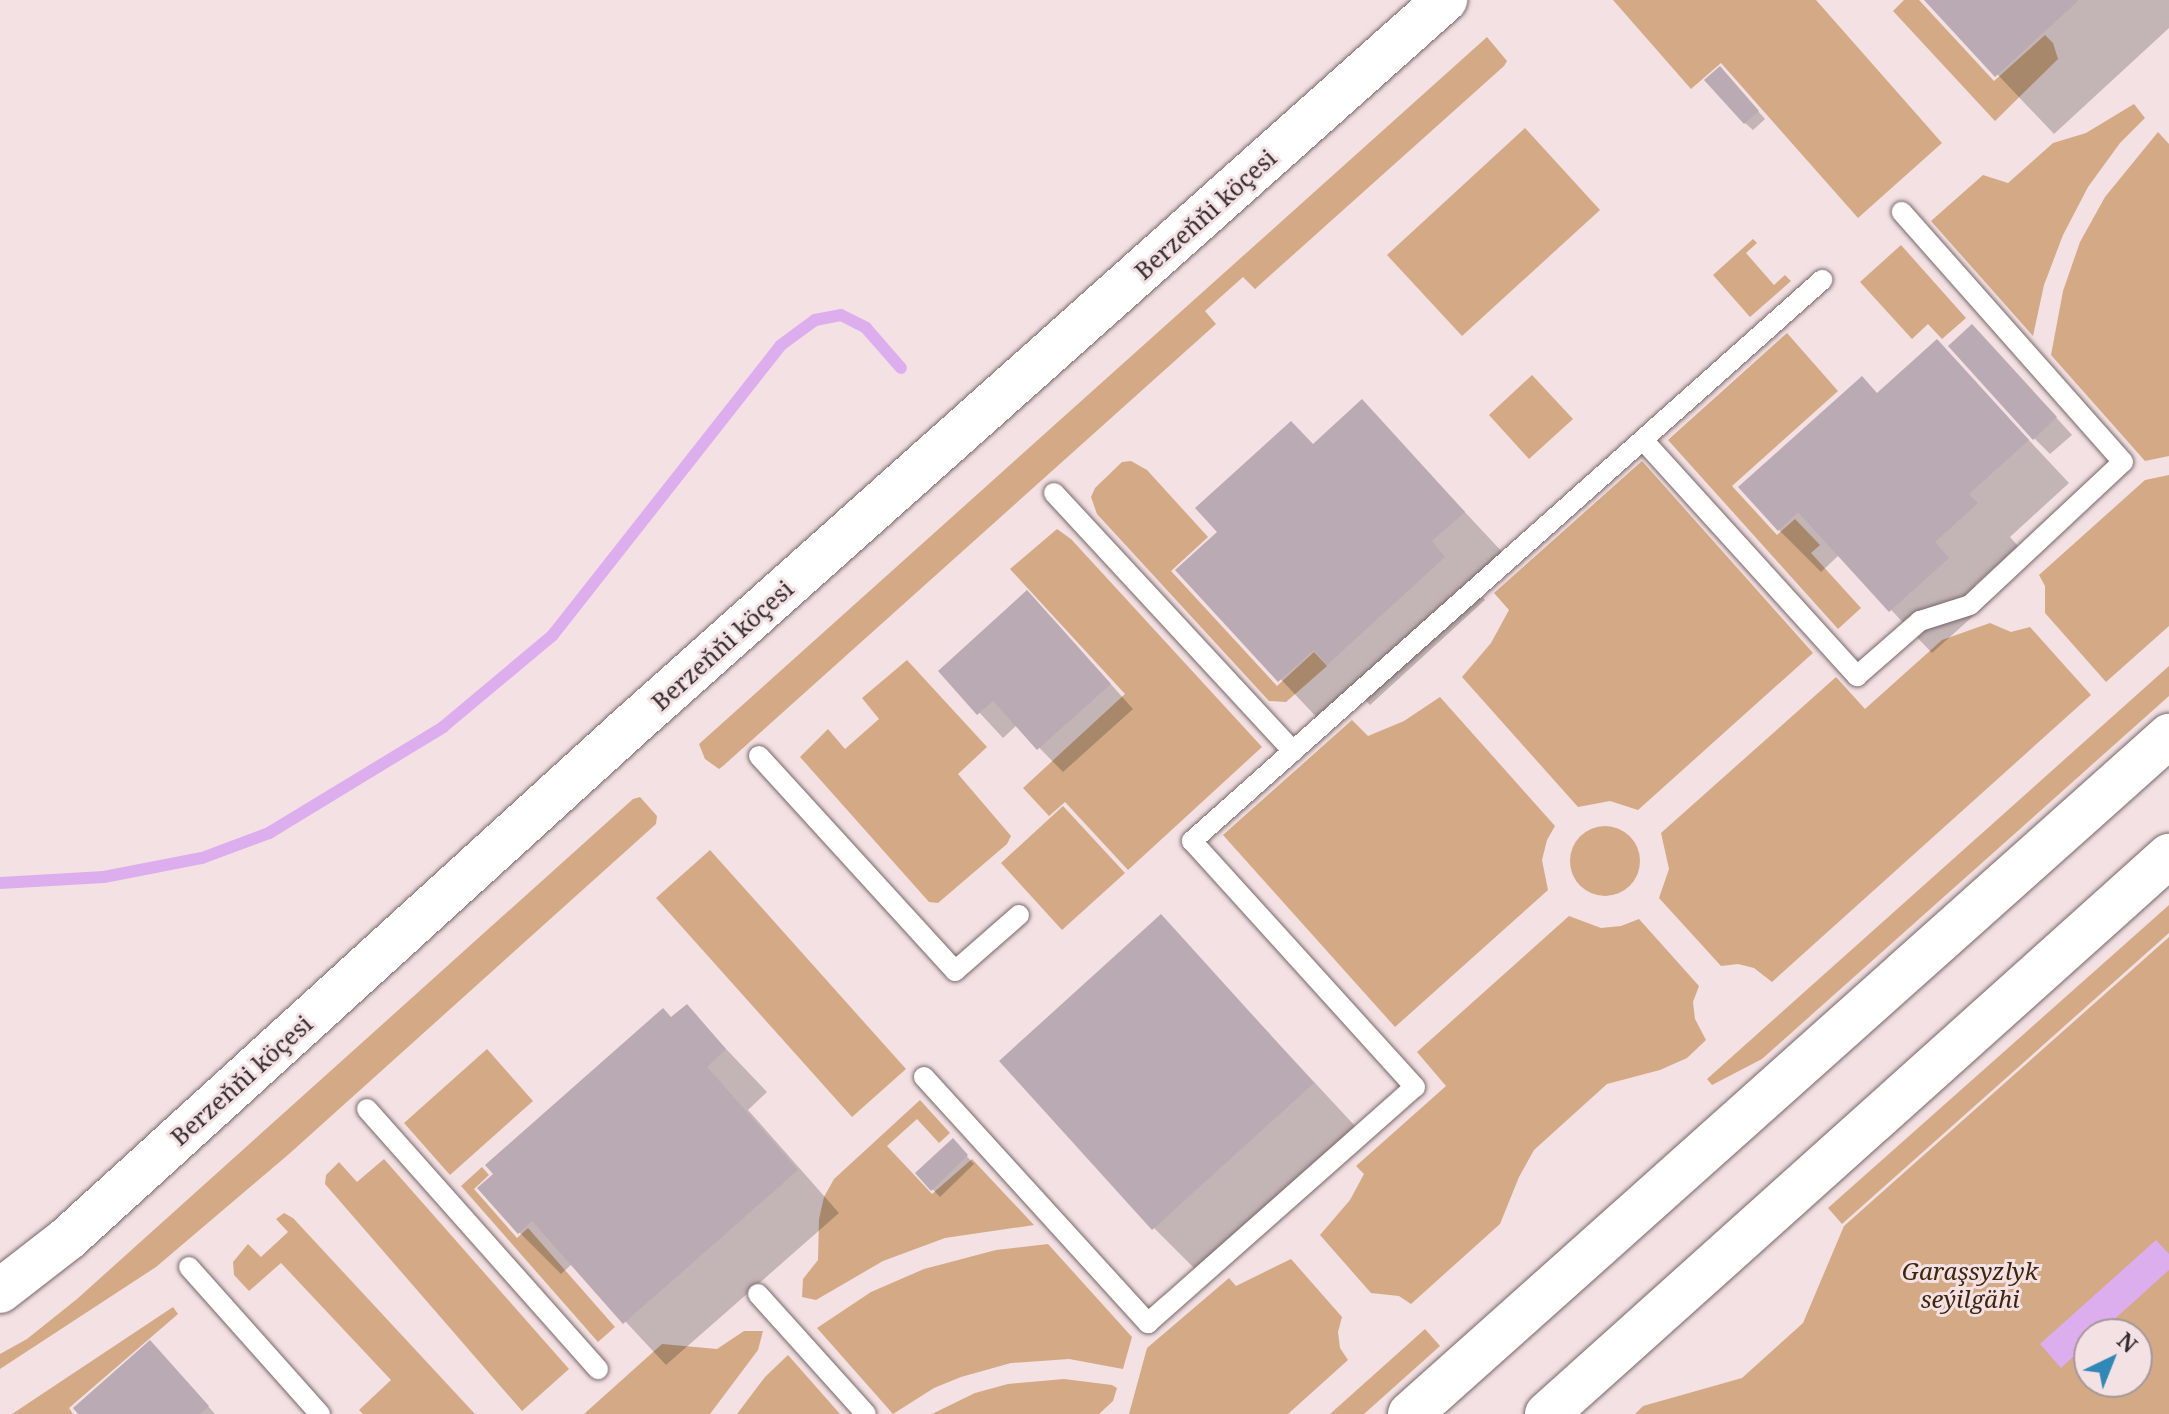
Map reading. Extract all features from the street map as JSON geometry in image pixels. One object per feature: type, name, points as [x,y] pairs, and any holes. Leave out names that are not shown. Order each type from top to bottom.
[{"type":"street","name":"Berzeňňi köçesi","points":[[0,1291],[67,1239],[602,752],[1445,0]]},
{"type":"street","points":[[1410,1414],[2169,736]]},
{"type":"street","points":[[1547,1414],[2169,856]]},
{"type":"lane","points":[[1643,440],[1857,676],[1920,621],[1970,605],[2123,462],[1902,212]]},
{"type":"lane","points":[[924,1077],[1148,1323],[1415,1087],[1192,841],[1822,280]]},
{"type":"lane","points":[[1054,493],[1293,751]]},
{"type":"lane","points":[[759,756],[955,971],[1019,915]]},
{"type":"lane","points":[[367,1109],[598,1369]]},
{"type":"lane","points":[[189,1267],[320,1414]]},
{"type":"lane","points":[[758,1294],[866,1414]]},
{"type":"green space","points":[[1613,0],[1816,0],[1942,143],[1858,218],[1721,63],[1691,89]]},
{"type":"green space","points":[[1904,0],[1919,0],[1994,81],[2045,35],[2053,43],[2058,59],[1995,121],[1893,11]]},
{"type":"green space","points":[[1487,37],[1507,61],[1504,66],[1255,289],[1243,277],[1205,311],[1216,324],[723,766],[719,769],[705,759],[699,744]]},
{"type":"green space","points":[[2134,104],[2145,118],[2120,143],[2088,187],[2063,235],[2044,285],[2033,336],[1931,221],[1983,175],[2008,183],[2053,143],[2086,133]]},
{"type":"green space","points":[[1525,128],[1600,210],[1462,336],[1387,255]]},
{"type":"green space","points":[[2158,132],[2169,144],[2169,456],[2145,461],[2051,355],[2063,291],[2080,242],[2105,197]]},
{"type":"green space","points":[[1753,239],[1757,243],[1746,253],[1774,285],[1785,275],[1791,281],[1750,317],[1713,275]]},
{"type":"green space","points":[[1901,245],[1966,318],[1942,339],[1928,324],[1912,339],[1860,282]]},
{"type":"green space","points":[[1787,333],[1838,391],[1732,486],[1777,535],[1795,519],[1820,545],[1811,553],[1861,608],[1838,629],[1668,440]]},
{"type":"green space","points":[[1532,375],[1573,419],[1529,459],[1489,415]]},
{"type":"green space","points":[[1131,461],[1147,470],[1208,537],[1171,571],[1277,686],[1314,652],[1327,666],[1286,702],[1269,701],[1097,514],[1091,497],[1095,488],[1122,462]]},
{"type":"green space","points":[[1642,461],[1813,653],[1638,810],[1610,801],[1578,807],[1462,677],[1491,643],[1509,610],[1494,593]]},
{"type":"green space","points":[[2169,475],[2169,626],[2106,682],[2045,613],[2045,586],[2039,575],[2145,480]]},
{"type":"green space","points":[[1057,529],[1071,539],[1262,747],[1128,870],[1065,802],[1049,816],[1023,788],[1125,694],[1010,569]]},
{"type":"green space","points":[[1990,623],[2011,632],[2030,627],[2091,695],[1772,982],[1754,968],[1738,964],[1721,966],[1659,898],[1669,869],[1661,833],[1836,677],[1865,709],[1942,640]]},
{"type":"green space","points":[[907,660],[987,747],[958,774],[1011,836],[1007,844],[938,903],[929,902],[800,757],[828,729],[845,749],[879,719],[862,698]]},
{"type":"green space","points":[[2169,666],[2169,696],[1762,1059],[1712,1085],[1707,1079]]},
{"type":"green space","points":[[1440,697],[1555,826],[1547,840],[1542,860],[1548,890],[1395,1027],[1223,835],[1352,720],[1368,736],[1404,721]]},
{"type":"green space","points":[[640,797],[657,816],[656,824],[289,1154],[156,1267],[0,1369],[0,1354],[27,1339],[77,1299],[633,799]]},
{"type":"green space","points":[[1063,806],[1125,873],[1062,930],[1001,863]]},
{"type":"green space","points":[[1605,826],[1630,836],[1640,861],[1630,886],[1605,896],[1580,886],[1570,861],[1580,836]]},
{"type":"green space","points":[[710,850],[906,1069],[852,1117],[656,898]]},
{"type":"green space","points":[[2169,905],[2169,933],[1842,1224],[1828,1208]]},
{"type":"green space","points":[[1569,916],[1601,928],[1621,926],[1639,919],[1699,986],[1693,1002],[1695,1019],[1706,1040],[1687,1058],[1660,1070],[1607,1084],[1534,1150],[1500,1224],[1411,1304],[1399,1296],[1371,1293],[1320,1235],[1350,1200],[1364,1174],[1356,1166],[1446,1086],[1417,1052]]},
{"type":"green space","name":"Garaşsyzlyk seýilgähi","points":[[2169,937],[2169,1414],[1635,1414],[1643,1406],[1742,1378],[1803,1323],[1844,1226]]},
{"type":"green space","points":[[487,1049],[533,1101],[450,1175],[404,1123]]},
{"type":"green space","points":[[920,1100],[950,1133],[939,1143],[917,1119],[887,1146],[932,1194],[972,1159],[1034,1225],[945,1238],[883,1261],[816,1300],[802,1297],[803,1279],[818,1260],[819,1219],[824,1197],[834,1179]]},
{"type":"green space","points":[[384,1159],[569,1369],[522,1411],[325,1184],[326,1175],[339,1162],[357,1182]]},
{"type":"green space","points":[[482,1167],[489,1175],[474,1189],[517,1238],[528,1228],[615,1327],[598,1342],[461,1186]]},
{"type":"green space","points":[[284,1213],[293,1218],[475,1414],[363,1414],[359,1410],[391,1380],[281,1263],[249,1291],[234,1275],[233,1262],[248,1244],[261,1257],[288,1232],[276,1219]]},
{"type":"green space","points":[[1048,1244],[1132,1337],[1123,1369],[1069,1359],[1011,1363],[934,1388],[893,1414],[817,1328],[871,1292],[924,1269],[996,1250]]},
{"type":"green space","points":[[1291,1259],[1342,1317],[1338,1332],[1340,1348],[1348,1360],[1288,1414],[1129,1414],[1147,1348],[1229,1278],[1236,1286]]},
{"type":"green space","points":[[173,1307],[178,1314],[69,1408],[73,1414],[12,1414]]},
{"type":"green space","points":[[1425,1329],[1440,1346],[1364,1414],[1330,1414]]},
{"type":"green space","points":[[744,1331],[763,1331],[758,1350],[710,1414],[584,1414],[662,1344],[717,1349]]},
{"type":"green space","points":[[788,1355],[840,1414],[737,1414],[765,1377]]},
{"type":"green space","points":[[1064,1379],[1117,1388],[1113,1401],[1099,1414],[932,1414],[975,1393],[1008,1384]]},
{"type":"shaded area","points":[[2156,1240],[2169,1254],[2169,1270],[2116,1318],[2073,1318],[2073,1357],[2061,1368],[2040,1344]]},
{"type":"building","points":[[1924,0],[2079,0],[1995,77]]},
{"type":"building","points":[[1720,66],[1759,111],[1744,124],[1704,80]]},
{"type":"building","points":[[1972,324],[2057,417],[2033,440],[1948,346]]},
{"type":"building","points":[[1937,339],[2029,440],[1969,494],[1978,503],[1935,542],[1949,558],[1889,612],[1798,512],[1778,531],[1738,487],[1862,376],[1877,393]]},
{"type":"building","points":[[1362,399],[1465,512],[1432,541],[1445,557],[1327,665],[1314,650],[1278,682],[1175,570],[1217,532],[1195,508],[1291,421],[1313,444]]},
{"type":"building","points":[[1027,590],[1111,684],[1037,750],[993,701],[977,715],[938,671]]},
{"type":"building","points":[[1161,914],[1314,1083],[1152,1230],[999,1061]]},
{"type":"building","points":[[687,1004],[726,1049],[707,1067],[798,1170],[623,1324],[532,1221],[518,1234],[477,1188],[493,1174],[485,1165],[663,1008],[671,1017]]},
{"type":"building","points":[[953,1138],[968,1155],[931,1191],[915,1173]]},
{"type":"building","points":[[150,1340],[209,1406],[200,1414],[78,1414],[73,1408]]},
{"type":"waterway","points":[[0,883],[104,877],[202,858],[269,833],[443,727],[552,636],[781,345],[815,320],[841,315],[866,328],[901,368]]}]
